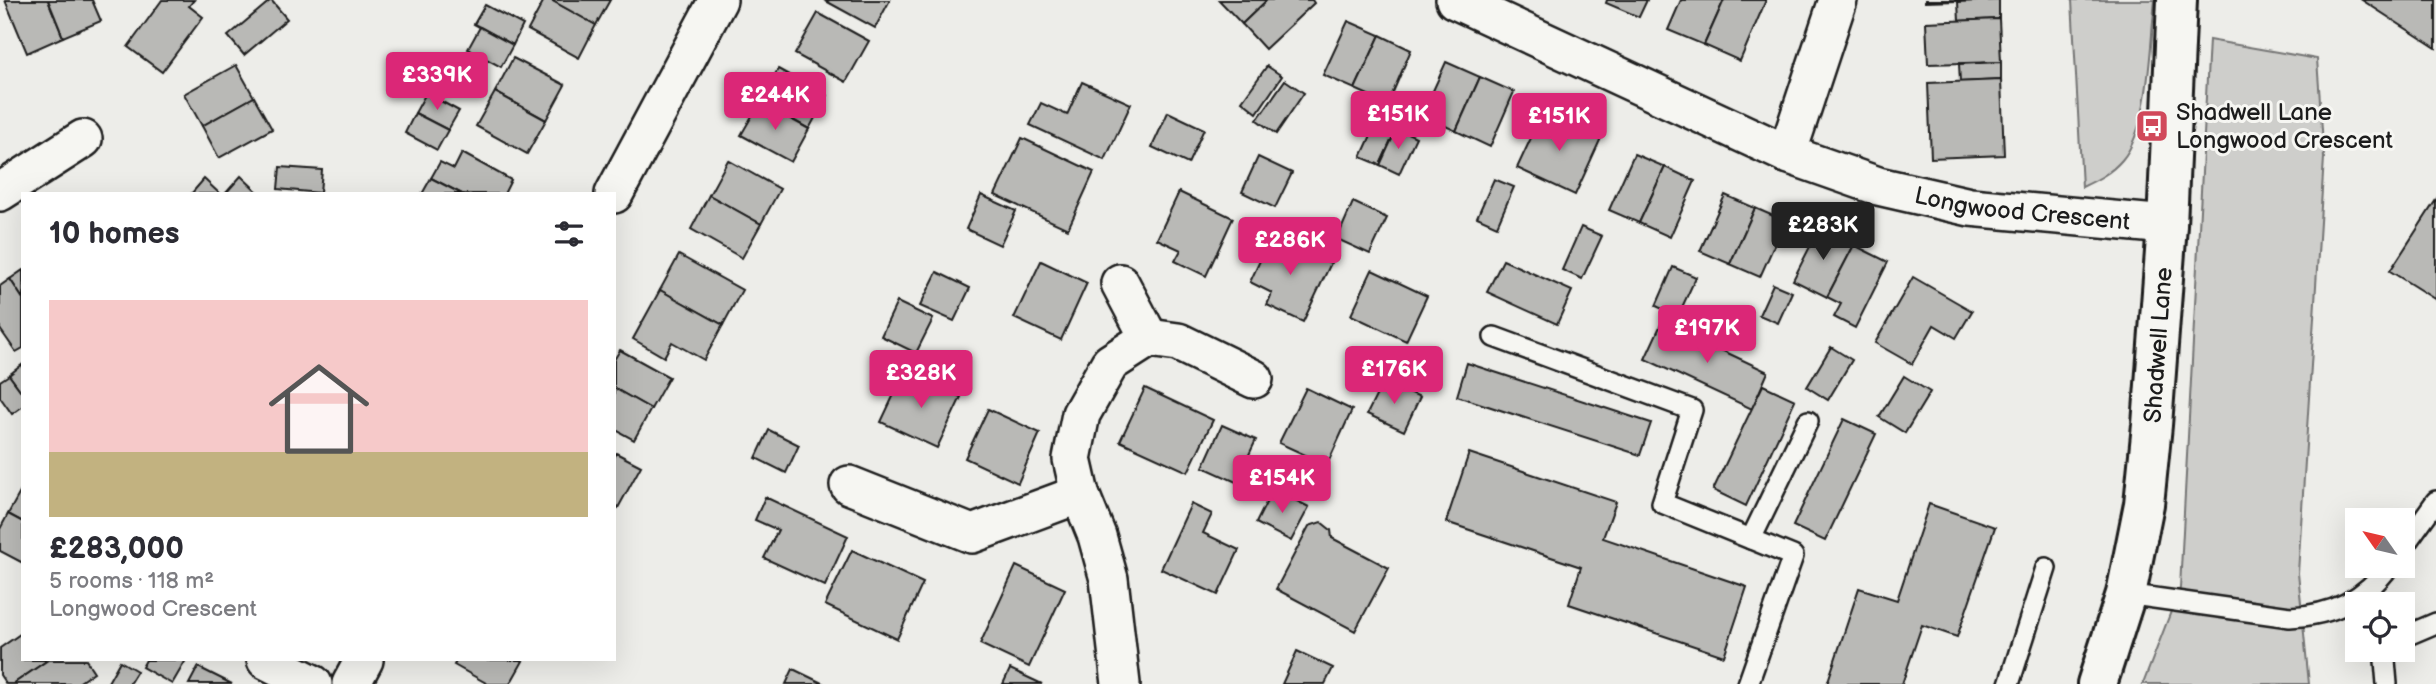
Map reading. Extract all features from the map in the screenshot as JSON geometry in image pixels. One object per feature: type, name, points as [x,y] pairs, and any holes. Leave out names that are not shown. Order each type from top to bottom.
[{"type":"street","points":[[615,192],[718,0]]},
{"type":"street","name":"Longwood Crescent","points":[[1455,0],[1787,154],[1878,186],[1970,207],[2167,225]]},
{"type":"street","points":[[1787,154],[1838,0]]},
{"type":"street","name":"Shadwell Lane","points":[[2097,684],[2126,594],[2144,503],[2167,225],[2178,0]]},
{"type":"street","points":[[0,192],[83,139]]},
{"type":"street","points":[[1120,283],[1149,338]]},
{"type":"street","points":[[1121,684],[1108,579],[1097,536],[1080,494],[1072,459],[1081,414],[1110,363],[1149,338],[1178,342],[1254,379]]},
{"type":"street","points":[[849,485],[972,534],[1080,494]]},
{"type":"street","points":[[268,661],[313,684]]},
{"type":"street","points":[[351,684],[363,661]]},
{"type":"lane","points":[[1494,337],[1692,410],[1662,503],[1793,556],[1748,684]]},
{"type":"lane","points":[[1751,539],[1808,421]]},
{"type":"lane","points":[[2415,530],[2436,501]]},
{"type":"lane","points":[[2009,684],[2046,568]]},
{"type":"lane","points":[[2366,592],[2380,578]]},
{"type":"lane","points":[[2126,594],[2290,617],[2316,616],[2345,605]]},
{"type":"lane","points":[[2415,632],[2436,623]]},
{"type":"lane","points":[[2385,662],[2387,684]]},
{"type":"shaded area","points":[[2072,0],[2155,0],[2147,84],[2138,128],[2131,146],[2113,169],[2082,187]]},
{"type":"shaded area","points":[[2209,40],[2317,59],[2324,158],[2298,573],[2309,684],[2143,684],[2180,588]]},
{"type":"building","points":[[5,0],[48,0],[63,37],[27,53]]},
{"type":"building","points":[[48,0],[92,0],[101,21],[63,37]]},
{"type":"building","points":[[162,0],[194,0],[189,6],[203,17],[162,72],[128,47]]},
{"type":"building","points":[[271,0],[287,19],[244,55],[228,36]]},
{"type":"building","points":[[544,0],[551,0],[596,25],[579,58],[528,30]]},
{"type":"building","points":[[551,0],[610,0],[596,25]]},
{"type":"building","points":[[824,0],[890,0],[875,28]]},
{"type":"building","points":[[1219,0],[1267,0],[1242,24]]},
{"type":"building","points":[[1267,0],[1312,0],[1314,3],[1265,49],[1242,24]]},
{"type":"building","points":[[1607,0],[1647,0],[1639,17],[1606,3]]},
{"type":"building","points":[[1681,0],[1724,0],[1704,45],[1668,30]]},
{"type":"building","points":[[1724,0],[1766,0],[1740,61],[1704,45]]},
{"type":"building","points":[[1925,0],[1993,0],[1925,2]]},
{"type":"building","points":[[1999,0],[1999,19],[1959,21],[1958,2]]},
{"type":"building","points":[[2362,0],[2436,0],[2436,48]]},
{"type":"building","points":[[485,5],[523,25],[513,45],[474,24]]},
{"type":"building","points":[[818,13],[869,41],[846,82],[795,54]]},
{"type":"building","points":[[1999,19],[2001,62],[1928,64],[1926,22]]},
{"type":"building","points":[[1348,21],[1380,35],[1355,89],[1323,75]]},
{"type":"building","points":[[480,27],[513,45],[501,67],[468,49]]},
{"type":"building","points":[[1380,35],[1411,50],[1388,104],[1355,89]]},
{"type":"building","points":[[513,58],[565,85],[546,120],[495,92]]},
{"type":"building","points":[[1446,62],[1480,77],[1456,131],[1422,115]]},
{"type":"building","points":[[2001,62],[2001,80],[1960,82],[1959,64]]},
{"type":"building","points":[[236,65],[254,97],[202,126],[184,94]]},
{"type":"building","points":[[1267,66],[1282,76],[1257,113],[1242,101]]},
{"type":"building","points":[[778,69],[827,96],[809,129],[760,102]]},
{"type":"building","points":[[1480,77],[1514,92],[1490,147],[1456,131]]},
{"type":"building","points":[[1285,80],[1304,93],[1276,134],[1257,120]]},
{"type":"building","points":[[2001,80],[2004,155],[1931,158],[1928,83]]},
{"type":"building","points":[[1082,82],[1131,104],[1105,160],[1030,125],[1041,103],[1067,115]]},
{"type":"building","points":[[495,92],[546,120],[527,154],[476,126]]},
{"type":"building","points":[[426,93],[459,111],[448,130],[415,113]]},
{"type":"building","points":[[254,97],[272,129],[219,158],[202,126]]},
{"type":"building","points":[[760,102],[809,129],[791,162],[741,135]]},
{"type":"building","points":[[1168,112],[1204,129],[1188,164],[1152,147]]},
{"type":"building","points":[[1543,112],[1601,138],[1575,195],[1517,168]]},
{"type":"building","points":[[415,113],[448,130],[437,150],[405,133]]},
{"type":"building","points":[[1378,120],[1397,128],[1380,165],[1361,157]]},
{"type":"building","points":[[1397,128],[1416,137],[1399,174],[1380,165]]},
{"type":"building","points":[[1022,138],[1094,172],[1068,229],[995,195]]},
{"type":"building","points":[[462,153],[511,180],[505,192],[458,192],[431,178],[440,162],[454,169]]},
{"type":"building","points":[[1634,154],[1665,167],[1639,223],[1609,210]]},
{"type":"building","points":[[1258,157],[1292,173],[1275,208],[1242,192]]},
{"type":"building","points":[[728,160],[780,189],[761,224],[709,195]]},
{"type":"building","points":[[280,167],[322,170],[320,192],[278,189]]},
{"type":"building","points":[[1665,167],[1695,181],[1670,237],[1639,223]]},
{"type":"building","points":[[241,176],[258,192],[227,192]]},
{"type":"building","points":[[431,178],[458,192],[423,192]]},
{"type":"building","points":[[204,179],[218,192],[193,192]]},
{"type":"building","points":[[1494,179],[1514,187],[1497,226],[1477,217]]},
{"type":"building","points":[[1179,192],[1233,218],[1206,276],[1175,261],[1181,250],[1157,239]]},
{"type":"building","points":[[709,195],[761,224],[742,258],[691,229]]},
{"type":"building","points":[[981,195],[1016,211],[1000,245],[966,229]]},
{"type":"building","points":[[1725,195],[1755,208],[1730,264],[1700,251]]},
{"type":"building","points":[[2436,200],[2436,300],[2390,271]]},
{"type":"building","points":[[1353,202],[1387,218],[1370,254],[1337,239]]},
{"type":"building","points":[[1755,208],[1785,221],[1760,277],[1730,264]]},
{"type":"building","points":[[1581,227],[1602,236],[1582,279],[1562,270]]},
{"type":"building","points":[[1820,227],[1854,245],[1827,297],[1793,280]]},
{"type":"building","points":[[1272,235],[1331,263],[1303,322],[1267,305],[1272,293],[1250,282]]},
{"type":"building","points":[[1854,245],[1888,262],[1855,328],[1834,317],[1841,304],[1827,297]]},
{"type":"building","points":[[679,255],[742,290],[723,325],[660,290]]},
{"type":"building","points":[[1503,260],[1572,291],[1557,324],[1487,292]]},
{"type":"building","points":[[1041,261],[1087,283],[1061,340],[1014,318]]},
{"type":"building","points":[[1673,267],[1696,277],[1678,316],[1656,306]]},
{"type":"building","points":[[1372,270],[1427,296],[1406,341],[1351,315]]},
{"type":"building","points":[[21,271],[21,296],[10,279]]},
{"type":"building","points":[[937,272],[970,288],[954,321],[920,306]]},
{"type":"building","points":[[1913,277],[1972,311],[1956,338],[1934,325],[1912,364],[1875,343]]},
{"type":"building","points":[[10,279],[21,296],[21,349],[16,352],[0,329],[0,286]]},
{"type":"building","points":[[1773,284],[1792,292],[1778,323],[1759,315]]},
{"type":"building","points":[[660,290],[723,325],[704,360],[672,342],[664,357],[633,339]]},
{"type":"building","points":[[897,302],[933,319],[916,353],[881,336]]},
{"type":"building","points":[[1662,322],[1768,372],[1752,409],[1645,359]]},
{"type":"building","points":[[1831,347],[1852,360],[1828,400],[1807,387]]},
{"type":"building","points":[[620,350],[669,377],[651,409],[616,389],[616,357]]},
{"type":"building","points":[[1467,363],[1651,423],[1640,455],[1457,396]]},
{"type":"building","points":[[21,366],[21,391],[9,375]]},
{"type":"building","points":[[905,371],[961,397],[937,448],[881,422]]},
{"type":"building","points":[[9,375],[21,391],[21,407],[12,414],[0,397],[0,381]]},
{"type":"building","points":[[1904,376],[1930,392],[1905,433],[1879,417]]},
{"type":"building","points":[[1384,380],[1420,397],[1404,431],[1367,414]]},
{"type":"building","points":[[1763,385],[1795,400],[1746,506],[1713,490]]},
{"type":"building","points":[[1145,388],[1213,420],[1188,472],[1120,441]]},
{"type":"building","points":[[1306,388],[1352,410],[1327,465],[1279,443]]},
{"type":"building","points":[[616,389],[651,409],[634,440],[616,430]]},
{"type":"building","points":[[988,409],[1040,433],[1018,483],[965,458]]},
{"type":"building","points":[[1844,419],[1876,434],[1825,541],[1793,526]]},
{"type":"building","points":[[1222,425],[1256,440],[1236,482],[1203,467]]},
{"type":"building","points":[[769,430],[799,445],[786,473],[756,458]]},
{"type":"building","points":[[616,453],[641,466],[618,508],[616,507]]},
{"type":"building","points":[[1469,453],[1616,502],[1603,538],[1747,587],[1724,656],[1569,604],[1581,567],[1446,522]]},
{"type":"building","points":[[1273,489],[1309,507],[1291,541],[1256,523]]},
{"type":"building","points":[[21,491],[21,521],[8,514]]},
{"type":"building","points":[[765,497],[848,536],[825,586],[764,558],[778,530],[755,520]]},
{"type":"building","points":[[1191,504],[1212,514],[1203,533],[1239,550],[1218,595],[1161,569]]},
{"type":"building","points":[[1929,504],[1995,527],[1957,637],[1922,625],[1902,684],[1827,684],[1859,588],[1897,600]]},
{"type":"building","points":[[8,514],[21,521],[21,562],[0,551],[0,529]]},
{"type":"building","points":[[1321,522],[1331,530],[1332,538],[1389,568],[1355,631],[1276,589],[1309,526]]},
{"type":"building","points":[[852,550],[923,583],[897,639],[825,605]]},
{"type":"building","points":[[1016,566],[1065,589],[1029,667],[980,644]]},
{"type":"building","points":[[21,633],[21,661],[47,661],[13,684],[6,684],[0,675],[0,648]]},
{"type":"building","points":[[1297,651],[1333,668],[1325,684],[1282,684]]},
{"type":"building","points":[[47,661],[87,661],[94,672],[77,684],[13,684]]},
{"type":"building","points":[[120,661],[137,671],[129,684],[107,684]]},
{"type":"building","points":[[145,661],[185,661],[172,684],[142,667]]},
{"type":"building","points":[[456,661],[523,661],[510,684],[488,684],[454,665]]},
{"type":"building","points":[[198,667],[232,684],[189,684]]},
{"type":"building","points":[[793,669],[824,684],[786,684]]},
{"type":"building","points":[[1010,669],[1042,684],[1003,684]]},
{"type":"place","name":"Shadwell Lane Longwood Crescent","points":[[2152,126]]}]
